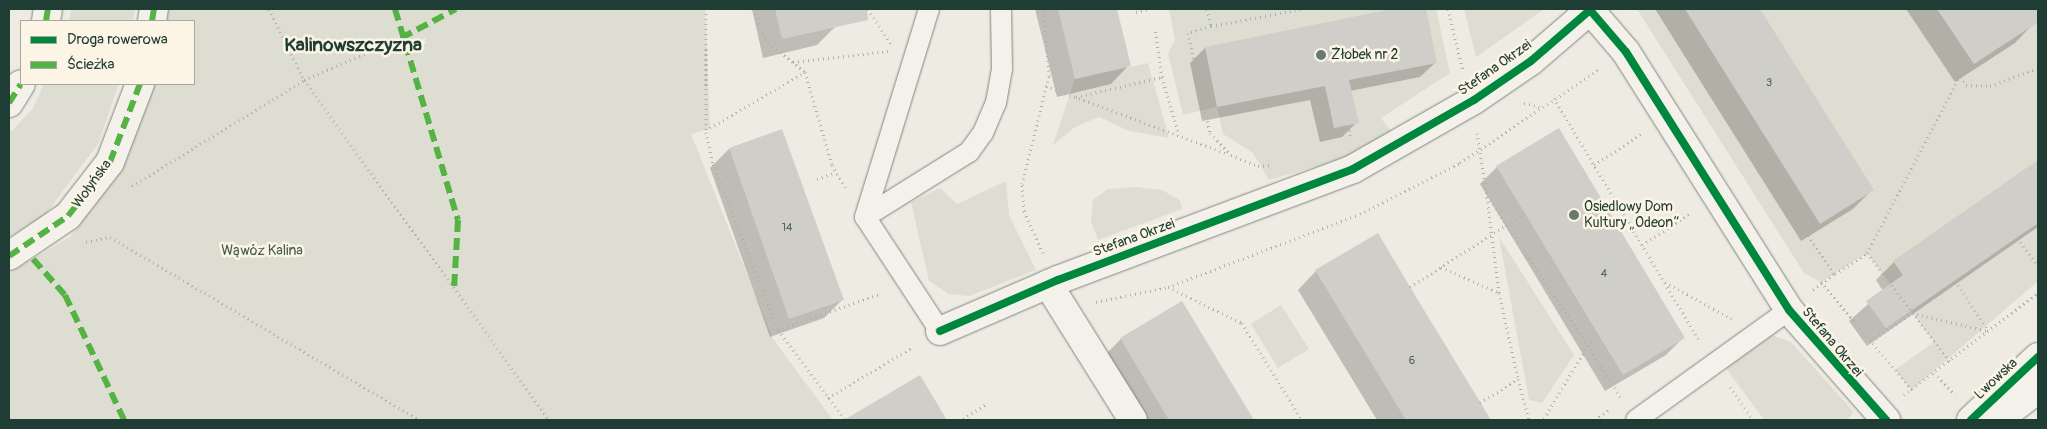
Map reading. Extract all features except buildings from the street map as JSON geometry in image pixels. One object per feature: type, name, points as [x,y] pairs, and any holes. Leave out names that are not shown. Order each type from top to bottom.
[{"type":"street","name":"Stefana Okrzei","points":[[940,331],[1048,284],[1354,169],[1474,100],[1531,61],[1590,9],[1626,52],[1789,310],[1881,416]]},
{"type":"street","points":[[9,103],[20,85]]},
{"type":"street","name":"Wołyńska","points":[[9,256],[68,216],[110,162],[140,85]]},
{"type":"street","points":[[1048,284],[1133,420]]},
{"type":"street","name":"Lwowska","points":[[1971,420],[2038,357]]},
{"type":"street","points":[[1998,420],[2038,389]]},
{"type":"lane","points":[[865,217],[929,9]]},
{"type":"lane","points":[[865,217],[969,152],[983,133],[996,103],[1002,68],[1001,9]]},
{"type":"lane","points":[[865,217],[940,331]]},
{"type":"lane","points":[[1636,420],[1789,310]]},
{"type":"path","points":[[269,9],[304,80],[549,420]]},
{"type":"path","points":[[706,9],[706,132],[713,164],[778,330],[845,420]]},
{"type":"path","points":[[753,9],[765,39],[805,72],[836,172],[865,217]]},
{"type":"path","points":[[1136,12],[1149,9]]},
{"type":"path","points":[[1207,9],[1211,26]]},
{"type":"path","points":[[1231,155],[1210,133],[1188,33],[1211,26],[1303,9]]},
{"type":"path","points":[[1448,9],[1463,75],[1457,80]]},
{"type":"path","points":[[1661,9],[1834,274]]},
{"type":"path","points":[[1918,9],[1960,76],[1975,88],[2038,68]]},
{"type":"path","points":[[1673,27],[1689,15]]},
{"type":"path","points":[[1931,29],[1945,20]]},
{"type":"path","points":[[1155,28],[1162,77],[1179,135]]},
{"type":"path","points":[[130,188],[304,80],[401,38]]},
{"type":"path","points":[[792,62],[894,50]]},
{"type":"path","points":[[1500,134],[1626,52]]},
{"type":"path","points":[[710,128],[805,72]]},
{"type":"path","points":[[1789,310],[1821,282],[1867,253],[1960,76]]},
{"type":"path","points":[[1075,97],[1162,77]]},
{"type":"path","points":[[1046,86],[1258,166],[1276,165]]},
{"type":"path","points":[[1554,98],[1713,363],[1753,420]]},
{"type":"path","points":[[1730,114],[1744,104]]},
{"type":"path","points":[[1594,165],[1641,134]]},
{"type":"path","points":[[1479,150],[1487,196],[1490,235],[1499,293],[1528,420]]},
{"type":"path","points":[[817,179],[836,172]]},
{"type":"path","points":[[1778,188],[1792,179]]},
{"type":"path","points":[[1487,196],[1588,345],[1623,401]]},
{"type":"path","points":[[1410,287],[1525,213]]},
{"type":"path","points":[[1642,245],[1691,213]]},
{"type":"path","points":[[75,244],[110,237],[419,420]]},
{"type":"path","points":[[2017,238],[2038,266]]},
{"type":"path","points":[[1867,253],[1950,361]]},
{"type":"path","points":[[1440,267],[1499,293]]},
{"type":"path","points":[[1955,281],[1989,331]]},
{"type":"path","points":[[1665,282],[1756,333]]},
{"type":"path","points":[[1821,282],[1912,390]]},
{"type":"path","points":[[778,330],[908,283]]},
{"type":"path","points":[[1168,287],[1242,323],[1302,420]]},
{"type":"path","points":[[1881,416],[2038,292]]},
{"type":"path","points":[[1870,341],[1912,313],[1989,331]]},
{"type":"path","points":[[828,398],[940,331]]},
{"type":"path","points":[[1543,420],[1588,345],[1599,336]]},
{"type":"path","points":[[1480,403],[1518,379]]},
{"type":"path","points":[[963,419],[986,404]]},
{"type":"shaded area","points":[[1464,9],[1544,9],[1476,57]]},
{"type":"green space","points":[[71,9],[135,9],[133,20],[69,20]]},
{"type":"green space","name":"Wąwóz Kalina","points":[[166,9],[705,9],[710,128],[691,134],[773,339],[833,420],[9,420],[9,273],[70,237],[103,189],[151,85],[195,85],[195,20],[165,20]]},
{"type":"green space","points":[[1169,9],[1436,9],[1450,73],[1381,118],[1392,133],[1342,159],[1269,180],[1253,153],[1223,134],[1217,107],[1183,115],[1168,54],[1175,39]]},
{"type":"green space","points":[[1637,9],[2038,9],[2038,281],[1912,390],[1895,370],[1934,342],[1867,253],[1821,282],[1804,273]]},
{"type":"green space","points":[[1148,63],[1169,138],[1129,131],[1099,117],[1075,127],[1053,145],[1075,79]]},
{"type":"green space","points":[[44,85],[119,85],[98,144],[45,215],[9,237],[9,134],[33,108]]},
{"type":"green space","points":[[1006,181],[1009,215],[1036,270],[969,296],[949,294],[929,281],[911,202],[940,188],[957,204]]},
{"type":"green space","points":[[1136,187],[1162,190],[1180,200],[1182,209],[1098,240],[1091,221],[1093,200],[1108,189]]},
{"type":"green space","points":[[1499,237],[1574,355],[1542,403],[1529,400]]},
{"type":"green space","points":[[1281,305],[1309,349],[1278,368],[1251,324]]},
{"type":"green space","points":[[1772,335],[1791,342],[1853,411],[1851,416],[1846,420],[1764,420],[1726,368]]},
{"type":"marked path","points":[[46,20],[48,9]]},
{"type":"marked path","points":[[152,20],[154,9]]},
{"type":"marked path","points":[[395,9],[458,220],[454,289]]},
{"type":"marked path","points":[[401,38],[456,9]]},
{"type":"marked path","points":[[9,103],[20,85]]},
{"type":"marked path","points":[[9,256],[68,216],[110,162],[140,85]]},
{"type":"marked path","points":[[33,259],[65,295],[124,420]]},
{"type":"cycle path","points":[[940,331],[1058,280],[1353,169],[1474,100],[1531,61],[1590,10],[1626,52],[1789,310],[1886,420]]},
{"type":"cycle path","points":[[1971,420],[2038,357]]},
{"type":"place","name":"Żłobek nr 2","points":[[1321,55]]},
{"type":"place","name":"Osiedlowy Dom Kultury „Odeon”","points":[[1574,215]]},
{"type":"district","name":"Kalinowszczyzna","points":[[353,46]]}]
